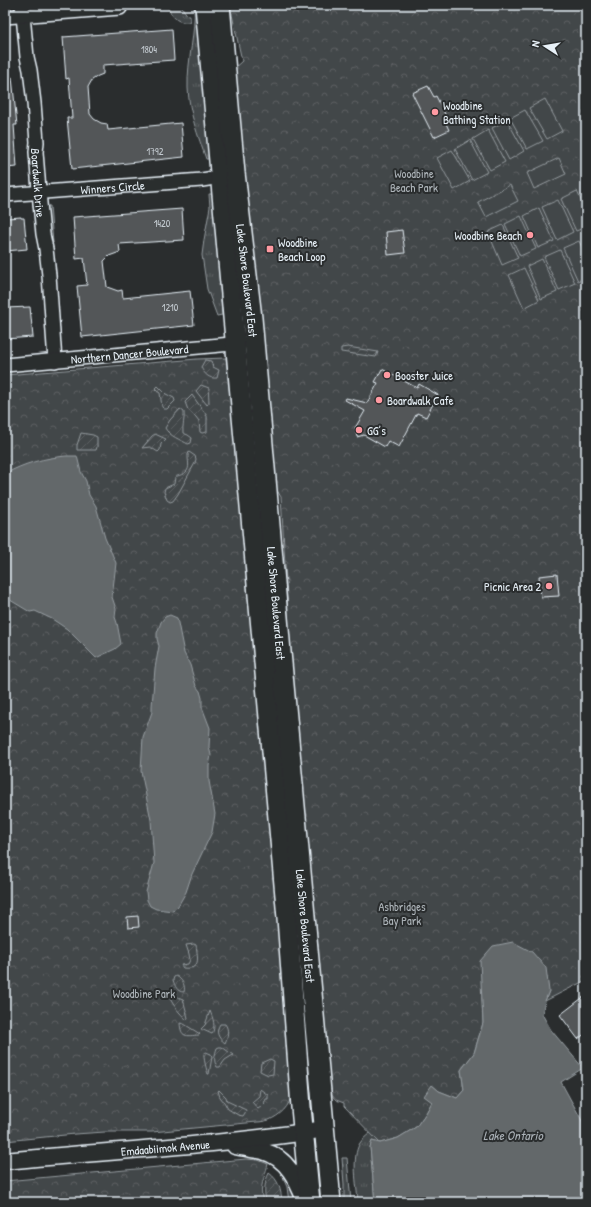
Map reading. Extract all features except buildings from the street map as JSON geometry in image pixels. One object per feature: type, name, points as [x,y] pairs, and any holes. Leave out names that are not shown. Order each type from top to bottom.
[{"type":"highway","name":"Lake Shore Boulevard East","points":[[205,5],[220,178],[245,343],[281,652],[331,1202]]},
{"type":"highway","name":"Lake Shore Boulevard East","points":[[220,5],[235,173],[245,343],[287,918],[310,1202]]},
{"type":"main road","name":"Emdaabiimok Avenue","points":[[5,1161],[218,1143],[325,1130]]},
{"type":"main road","points":[[218,1143],[264,1151],[276,1156],[295,1176],[306,1202]]},
{"type":"street","points":[[5,17],[22,10],[120,8]]},
{"type":"street","name":"Boardwalk Drive","points":[[22,10],[34,103],[39,192],[48,268],[55,361]]},
{"type":"street","name":"Winners Circle","points":[[5,195],[220,178]]},
{"type":"street","name":"Northern Dancer Boulevard","points":[[5,366],[245,343]]},
{"type":"green space","points":[[168,5],[181,5],[188,16],[190,16],[189,22],[181,22],[175,18]]},
{"type":"green space","points":[[194,5],[197,5],[209,151],[208,159],[206,159],[197,133],[192,115],[188,88],[194,26]]},
{"type":"green space","name":"Woodbine Beach Park","points":[[230,5],[586,5],[586,980],[545,1001],[549,991],[482,997],[483,1023],[474,1053],[461,1070],[464,1090],[457,1098],[439,1091],[432,1085],[432,1102],[416,1127],[398,1138],[380,1143],[344,1106],[344,1103],[336,1100],[329,1092],[291,714],[288,614],[281,497],[272,482],[232,70],[242,61]]},
{"type":"green space","points":[[545,99],[562,131],[547,139],[529,108]]},
{"type":"green space","points":[[525,110],[543,141],[527,149],[510,118]]},
{"type":"green space","points":[[507,120],[524,151],[509,160],[492,128]]},
{"type":"green space","points":[[488,130],[505,162],[490,170],[473,139]]},
{"type":"green space","points":[[470,140],[487,172],[472,180],[455,149]]},
{"type":"green space","points":[[452,150],[470,181],[454,190],[437,158]]},
{"type":"green space","points":[[559,158],[566,174],[534,189],[527,173]]},
{"type":"green space","points":[[510,185],[518,201],[486,217],[478,202]]},
{"type":"green space","points":[[577,191],[586,212],[586,227],[576,231],[561,199]]},
{"type":"green space","points":[[209,194],[211,194],[214,200],[222,315],[217,316],[207,289],[202,255],[210,207]]},
{"type":"green space","points":[[558,200],[573,232],[557,240],[542,207]]},
{"type":"green space","points":[[47,206],[50,206],[53,243],[49,231]]},
{"type":"green space","points":[[539,208],[554,241],[538,248],[524,216]]},
{"type":"green space","points":[[521,216],[536,249],[520,256],[505,224]]},
{"type":"green space","points":[[503,225],[518,258],[502,265],[488,232]]},
{"type":"green space","points":[[579,241],[586,256],[586,277],[578,281],[563,248]]},
{"type":"green space","points":[[560,250],[575,283],[559,290],[544,257]]},
{"type":"green space","points":[[542,259],[557,292],[541,299],[527,266]]},
{"type":"green space","points":[[524,268],[539,300],[524,308],[509,275]]},
{"type":"green space","points":[[348,347],[378,352],[376,357],[341,352],[341,348]]},
{"type":"green space","name":"Woodbine Park","points":[[226,358],[243,522],[272,837],[290,1075],[291,1092],[289,1103],[277,1116],[262,1122],[152,1132],[105,1132],[5,1141],[5,375],[197,359]]},
{"type":"green space","points":[[205,360],[211,361],[213,367],[219,370],[217,378],[209,377],[204,372],[201,367]]},
{"type":"green space","points":[[201,385],[209,388],[209,403],[207,405],[196,391]]},
{"type":"green space","points":[[158,386],[166,394],[174,398],[175,401],[167,409],[162,407],[160,393],[155,389]]},
{"type":"green space","points":[[192,395],[207,416],[207,432],[200,432],[199,421],[188,410],[185,402]]},
{"type":"green space","points":[[180,409],[184,412],[183,433],[192,438],[191,443],[188,444],[172,436],[165,428]]},
{"type":"green space","points":[[81,433],[97,437],[96,450],[77,450]]},
{"type":"green space","points":[[155,434],[166,439],[161,444],[160,450],[158,452],[150,447],[142,448],[152,436]]},
{"type":"green space","points":[[189,452],[195,456],[195,463],[178,494],[173,501],[170,502],[167,500],[164,492],[165,488],[174,484],[175,477],[187,471],[189,466]]},
{"type":"green space","points":[[186,945],[196,945],[198,959],[196,965],[189,968],[183,968],[181,965],[188,964],[190,960]]},
{"type":"green space","points":[[176,976],[183,983],[184,992],[178,990],[173,980]]},
{"type":"green space","points":[[170,994],[183,999],[188,1018],[187,1020],[179,1012],[169,997]]},
{"type":"green space","points":[[210,1011],[214,1025],[212,1034],[201,1029],[205,1025]]},
{"type":"green space","points":[[180,1023],[200,1034],[188,1036],[183,1034]]},
{"type":"green space","points":[[220,1024],[225,1024],[228,1031],[225,1043],[218,1035]]},
{"type":"green space","points":[[222,1047],[233,1055],[225,1060],[220,1067],[217,1067],[215,1058],[217,1048]]},
{"type":"green space","points":[[206,1052],[211,1054],[212,1057],[209,1074],[204,1058],[204,1054]]},
{"type":"green space","points":[[270,1059],[274,1061],[273,1074],[268,1075],[260,1071],[261,1063]]},
{"type":"green space","points":[[260,1089],[268,1095],[268,1099],[266,1099],[265,1104],[258,1109],[252,1102],[259,1096]]},
{"type":"green space","points":[[219,1090],[226,1097],[227,1101],[246,1110],[243,1116],[238,1115],[228,1109],[220,1097]]},
{"type":"green space","points":[[397,1115],[380,1143],[372,1141],[370,1147],[375,1202],[358,1202],[355,1164],[357,1149],[360,1143],[372,1132]]},
{"type":"green space","points":[[342,1158],[347,1158],[351,1202],[344,1202]]},
{"type":"green space","points":[[246,1159],[258,1160],[268,1164],[262,1187],[263,1202],[5,1202],[5,1181]]},
{"type":"green space","points":[[269,1173],[279,1186],[282,1202],[266,1202],[265,1187]]},
{"type":"green space","points":[[286,1176],[293,1189],[294,1202],[289,1202],[287,1187],[283,1178]]},
{"type":"water","points":[[66,456],[77,456],[81,472],[86,481],[89,495],[96,506],[105,538],[116,563],[112,597],[116,609],[115,617],[121,644],[115,649],[96,658],[67,629],[52,619],[35,611],[30,612],[5,597],[5,474],[35,462]]},
{"type":"water","points":[[170,615],[177,618],[184,653],[190,665],[196,686],[200,691],[202,707],[210,728],[209,747],[211,755],[209,781],[215,814],[212,832],[192,874],[186,892],[178,906],[173,911],[156,909],[150,906],[147,900],[146,892],[154,863],[151,820],[141,771],[143,737],[152,712],[155,668],[159,646],[157,633],[161,622],[165,617]]},
{"type":"water","name":"Lake Ontario","points":[[513,942],[532,952],[546,968],[549,991],[542,1014],[551,1030],[583,1068],[561,1082],[586,1128],[586,1202],[375,1202],[370,1147],[372,1141],[380,1143],[398,1138],[416,1127],[432,1102],[424,1096],[432,1085],[439,1091],[457,1098],[464,1090],[461,1070],[474,1053],[483,1023],[480,961],[493,946]]},
{"type":"place","name":"Woodbine Bathing Station","points":[[435,112]]},
{"type":"place","name":"Woodbine Beach","points":[[530,235]]},
{"type":"place","name":"Woodbine Beach Loop","points":[[270,249]]},
{"type":"place","name":"Booster Juice","points":[[387,375]]},
{"type":"place","name":"Boardwalk Cafe","points":[[379,400]]},
{"type":"place","name":"GG’s","points":[[359,430]]},
{"type":"place","name":"Picnic Area 2","points":[[549,586]]},
{"type":"park label","name":"Ashbridges Bay Park","points":[[402,913]]}]
